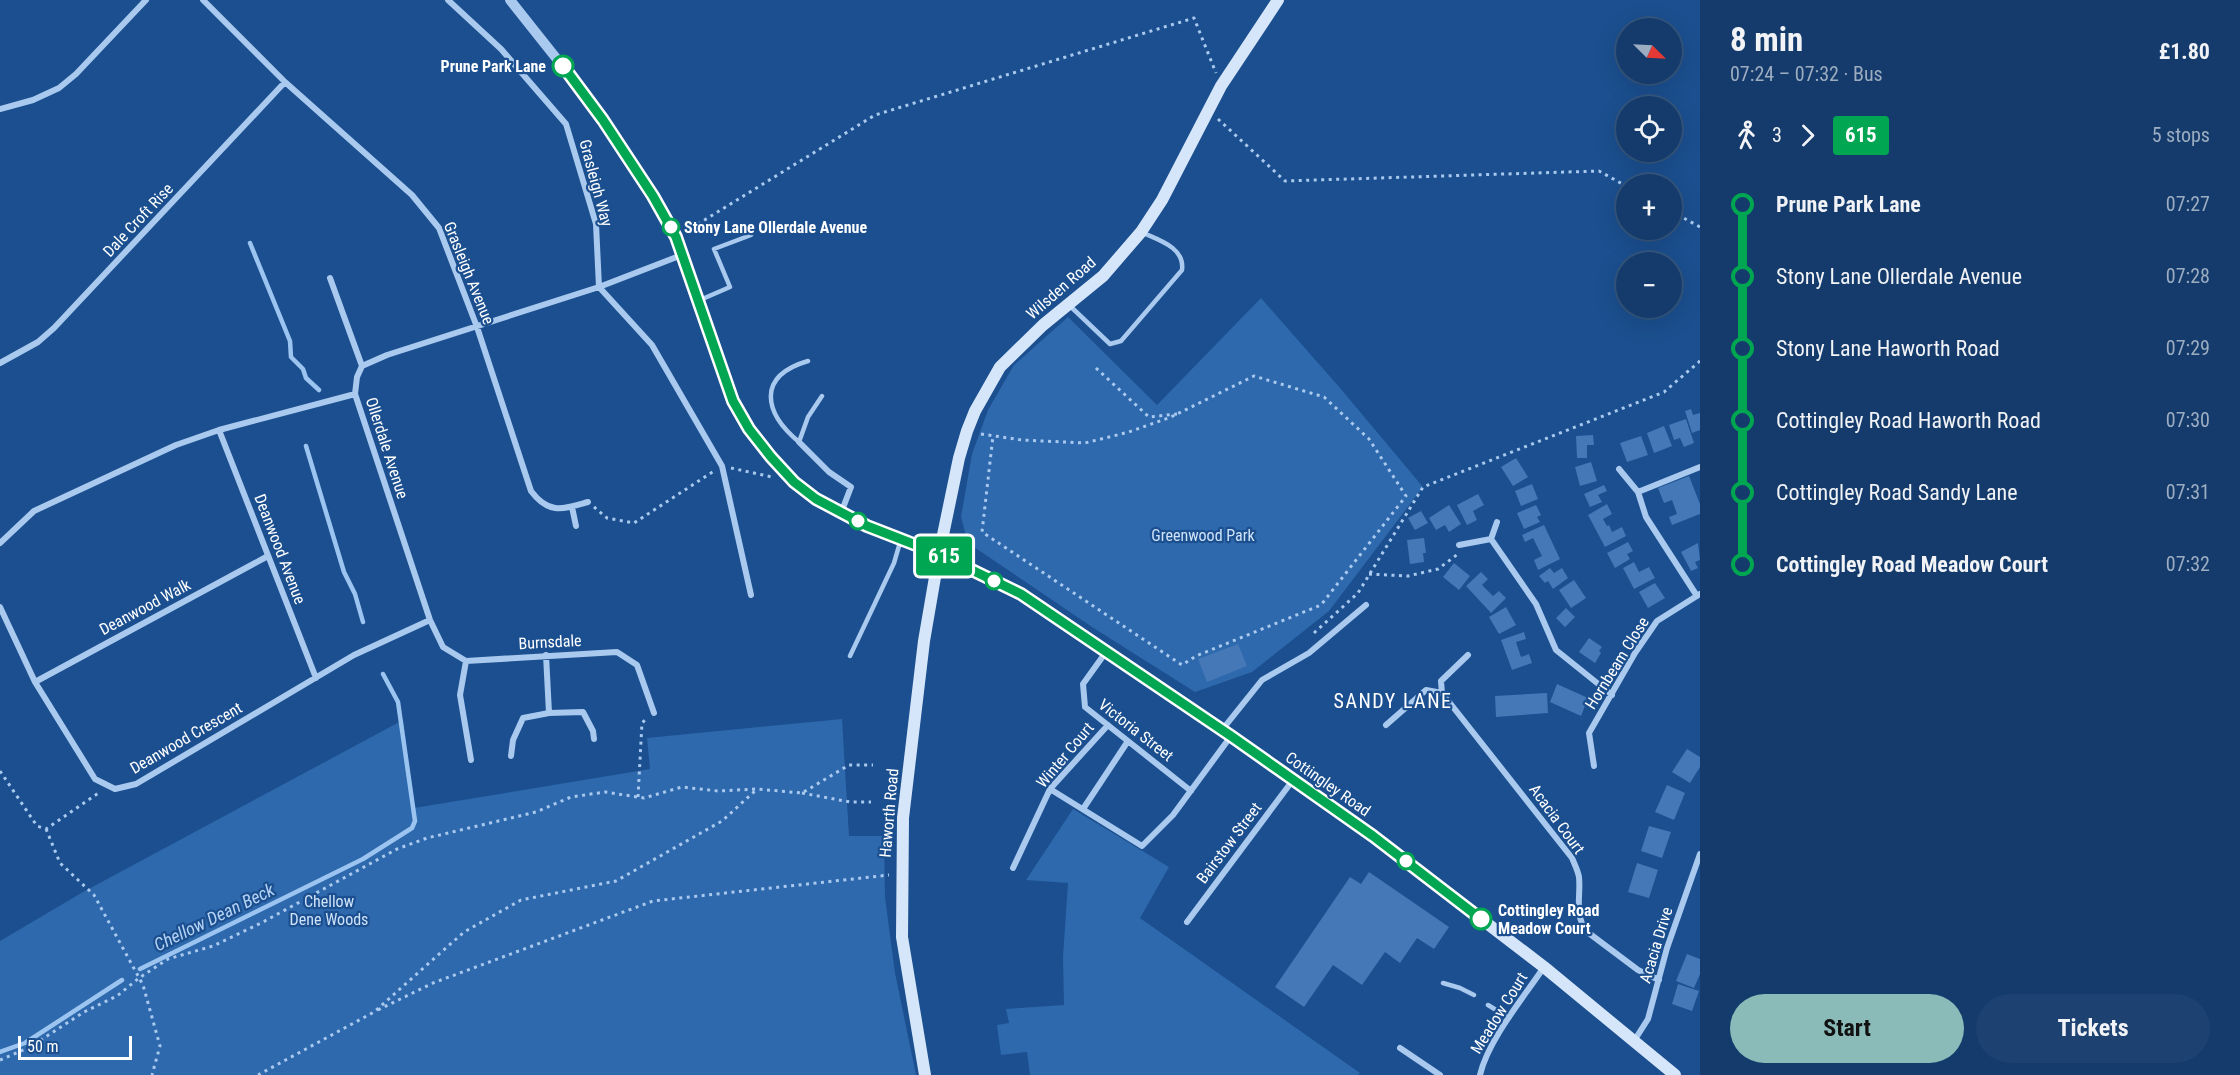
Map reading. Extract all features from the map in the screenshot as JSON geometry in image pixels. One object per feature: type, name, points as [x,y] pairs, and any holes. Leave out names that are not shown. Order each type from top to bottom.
[{"type":"main road","name":"Wilsden Road","points":[[939,554],[959,458],[967,431],[975,411],[1000,367],[1043,325],[1103,276],[1141,232],[1162,200],[1221,86],[1278,0]]},
{"type":"main road","name":"Cottingley Road","points":[[939,554],[1021,594],[1227,733],[1373,836],[1544,967],[1675,1075]]},
{"type":"main road","name":"Haworth Road","points":[[926,1075],[902,937],[901,874],[904,808],[924,641],[939,554]]},
{"type":"street","points":[[0,109],[33,100],[59,88],[76,74],[144,0]]},
{"type":"street","name":"Grasleigh Avenue","points":[[203,0],[285,82],[412,195],[439,228],[477,327],[531,491],[546,507],[563,509],[588,502]]},
{"type":"street","name":"Grasleigh Way","points":[[448,0],[501,49],[566,124],[596,224],[599,287]]},
{"type":"street","points":[[510,0],[591,102],[653,196],[676,237],[733,401],[749,429],[794,482],[816,499],[841,513],[939,554]]},
{"type":"street","name":"Dale Croft Rise","points":[[0,363],[38,342],[54,328],[285,82]]},
{"type":"street","points":[[330,278],[362,366],[599,287],[682,255]]},
{"type":"street","points":[[599,287],[652,345],[722,466],[751,595]]},
{"type":"street","name":"Ollerdale Avenue","points":[[362,366],[357,377],[355,394],[430,620]]},
{"type":"street","points":[[0,543],[34,511],[176,445],[219,430],[355,394]]},
{"type":"street","name":"Deanwood Avenue","points":[[219,430],[316,678]]},
{"type":"street","points":[[799,442],[829,472],[852,487],[841,513]]},
{"type":"street","points":[[1638,492],[1700,467]]},
{"type":"street","points":[[1619,469],[1638,492],[1646,517],[1698,595]]},
{"type":"street","points":[[572,507],[576,526]]},
{"type":"street","points":[[1491,539],[1497,522]]},
{"type":"street","points":[[1459,545],[1491,539]]},
{"type":"street","points":[[1491,539],[1536,604],[1556,650],[1612,695]]},
{"type":"street","name":"Deanwood Walk","points":[[35,682],[268,556]]},
{"type":"street","name":"Hornbeam Close","points":[[1594,766],[1589,733],[1635,653],[1657,621],[1698,595]]},
{"type":"street","points":[[1050,789],[1142,846],[1173,815],[1191,791],[1262,680],[1309,653],[1366,605]]},
{"type":"street","points":[[0,608],[35,682],[95,779],[109,786]]},
{"type":"street","points":[[430,620],[444,647],[466,661],[460,695],[471,760]]},
{"type":"street","name":"Deanwood Crescent","points":[[109,786],[115,789],[136,784],[354,655],[430,620]]},
{"type":"street","name":"Burnsdale","points":[[466,661],[617,652],[637,665],[654,713]]},
{"type":"street","name":"Victoria Street","points":[[1107,652],[1083,684],[1085,707],[1191,791]]},
{"type":"street","points":[[546,655],[549,713]]},
{"type":"street","points":[[1386,725],[1426,690],[1442,693],[1442,681],[1468,655]]},
{"type":"street","name":"Acacia Court","points":[[1442,693],[1572,858],[1578,876],[1577,909],[1580,923],[1586,931],[1638,970],[1659,980]]},
{"type":"street","points":[[512,756],[513,740],[523,718],[549,713],[583,712],[593,731],[594,738]]},
{"type":"street","name":"Winter Court","points":[[1013,868],[1050,789],[1108,725]]},
{"type":"street","points":[[1083,809],[1128,741]]},
{"type":"street","name":"Bairstow Street","points":[[1187,922],[1293,780]]},
{"type":"street","name":"Acacia Drive","points":[[1633,1042],[1648,1019],[1667,948],[1700,856]]},
{"type":"street","name":"Meadow Court","points":[[1480,1075],[1482,1066],[1509,1018],[1544,967]]},
{"type":"street","points":[[1400,1048],[1440,1075]]},
{"type":"lane","points":[[1068,304],[1110,344],[1121,341],[1182,270],[1183,263],[1174,248],[1141,232]]},
{"type":"lane","points":[[698,302],[730,287],[714,249],[751,235]]},
{"type":"lane","points":[[808,361],[783,372],[771,393],[771,404],[778,419],[799,442],[808,417],[822,396]]},
{"type":"lane","points":[[850,656],[894,563],[901,539]]},
{"type":"lane","points":[[1443,983],[1474,994]]},
{"type":"lane","points":[[1488,1005],[1509,1018]]},
{"type":"path","points":[[676,237],[875,115],[1194,18],[1221,86]]},
{"type":"path","points":[[1208,110],[1285,181],[1599,171],[1616,180]]},
{"type":"path","points":[[1682,217],[1700,227]]},
{"type":"path","points":[[1307,640],[1358,593],[1423,487],[1664,392],[1700,361]]},
{"type":"path","points":[[1096,368],[1149,417],[1179,414]]},
{"type":"path","points":[[967,431],[1022,441],[1085,443],[1129,432],[1179,414],[1254,376],[1324,397],[1369,439],[1406,496],[1322,605],[1196,656],[1182,665],[981,532],[993,436]]},
{"type":"path","points":[[588,502],[607,518],[634,523],[722,466],[794,482]]},
{"type":"path","points":[[1369,574],[1408,576],[1438,569],[1464,550],[1459,545]]},
{"type":"path","points":[[638,797],[642,723],[654,713]]},
{"type":"path","points":[[802,793],[849,765],[873,765]]},
{"type":"path","points":[[0,771],[37,826],[46,829],[60,863],[94,895],[143,984],[160,1046],[152,1075]]},
{"type":"path","points":[[46,829],[109,786]]},
{"type":"path","points":[[0,1060],[30,1047],[84,1012],[117,996],[168,959],[213,946],[263,922],[397,849],[427,838],[536,812],[572,797],[605,792],[644,798],[682,787],[717,791],[757,789],[802,793],[850,802],[871,802]]},
{"type":"path","points":[[374,1012],[464,932],[521,900],[616,880],[722,821],[757,789]]},
{"type":"path","points":[[258,1075],[433,983],[653,901],[901,874]]},
{"type":"green space","name":"Greenwood Park","points":[[1261,298],[1423,487],[1329,611],[1252,672],[1195,692],[1092,627],[968,543],[961,517],[972,454],[988,410],[1014,365],[1068,317],[1157,405]]},
{"type":"green space","name":"Chellow Dene Woods","points":[[842,719],[849,836],[884,836],[885,897],[895,973],[916,1075],[0,1075],[0,941],[83,892],[403,720],[414,808],[650,769],[647,738]]},
{"type":"green space","points":[[1073,809],[1169,867],[1140,918],[1360,1073],[1358,1075],[1030,1075],[1027,1052],[1001,1055],[997,1025],[1009,1023],[1006,1009],[1064,1005],[1063,957],[1068,883],[1026,880]]},
{"type":"building","points":[[1691,409],[1693,415],[1700,413],[1700,430],[1692,433],[1685,411]]},
{"type":"building","points":[[1686,419],[1694,443],[1684,447],[1680,438],[1674,440],[1669,425]]},
{"type":"building","points":[[1664,426],[1672,446],[1654,453],[1647,433]]},
{"type":"building","points":[[1593,435],[1594,445],[1587,445],[1587,458],[1577,458],[1576,436]]},
{"type":"building","points":[[1641,436],[1648,455],[1627,462],[1620,443]]},
{"type":"building","points":[[1516,458],[1528,477],[1513,486],[1501,467]]},
{"type":"building","points":[[1591,462],[1597,481],[1580,486],[1575,467]]},
{"type":"building","points":[[1689,476],[1700,504],[1700,514],[1672,525],[1669,517],[1677,514],[1672,500],[1664,503],[1658,488]]},
{"type":"building","points":[[1532,484],[1538,499],[1521,506],[1515,491]]},
{"type":"building","points":[[1604,485],[1607,491],[1598,495],[1602,502],[1590,507],[1584,494]]},
{"type":"building","points":[[1478,494],[1484,505],[1473,511],[1477,520],[1467,525],[1457,505]]},
{"type":"building","points":[[1607,504],[1612,514],[1603,519],[1607,526],[1609,525],[1612,532],[1622,527],[1626,536],[1605,547],[1588,515]]},
{"type":"building","points":[[1449,505],[1461,524],[1449,532],[1445,525],[1436,530],[1429,518]]},
{"type":"building","points":[[1536,505],[1541,515],[1537,517],[1540,522],[1524,529],[1517,513]]},
{"type":"building","points":[[1421,511],[1428,523],[1415,530],[1408,518]]},
{"type":"building","points":[[1544,525],[1560,559],[1538,570],[1534,560],[1542,556],[1533,538],[1525,542],[1522,535]]},
{"type":"building","points":[[1424,538],[1426,553],[1423,553],[1424,562],[1410,564],[1407,540]]},
{"type":"building","points":[[1628,542],[1633,551],[1627,554],[1630,559],[1615,568],[1607,553]]},
{"type":"building","points":[[1698,543],[1700,560],[1695,562],[1698,568],[1691,571],[1681,552]]},
{"type":"building","points":[[1634,562],[1639,572],[1649,567],[1655,578],[1634,589],[1623,568]]},
{"type":"building","points":[[1454,563],[1470,576],[1459,590],[1443,577]]},
{"type":"building","points":[[1550,568],[1554,573],[1562,568],[1568,578],[1553,589],[1548,581],[1545,583],[1539,576]]},
{"type":"building","points":[[1481,572],[1488,579],[1482,585],[1493,596],[1499,591],[1506,598],[1491,613],[1466,586]]},
{"type":"building","points":[[1574,580],[1586,598],[1571,608],[1559,590]]},
{"type":"building","points":[[1655,583],[1665,598],[1648,608],[1639,592]]},
{"type":"building","points":[[1506,607],[1516,625],[1499,634],[1489,617]]},
{"type":"building","points":[[1566,608],[1575,617],[1565,627],[1556,618]]},
{"type":"building","points":[[1524,632],[1526,639],[1516,642],[1521,657],[1529,654],[1532,663],[1512,670],[1501,640]]},
{"type":"building","points":[[1589,638],[1602,647],[1595,663],[1579,652]]},
{"type":"building","points":[[1238,644],[1247,666],[1207,682],[1198,659]]},
{"type":"building","points":[[1557,684],[1588,698],[1581,716],[1550,702]]},
{"type":"building","points":[[1547,693],[1548,713],[1496,717],[1495,696]]},
{"type":"building","points":[[1687,749],[1700,757],[1700,767],[1690,783],[1672,772]]},
{"type":"building","points":[[1667,785],[1685,793],[1674,820],[1655,812]]},
{"type":"building","points":[[1649,826],[1671,832],[1662,858],[1641,851]]},
{"type":"building","points":[[1637,863],[1658,870],[1649,898],[1628,892]]},
{"type":"building","points":[[1369,872],[1449,927],[1434,949],[1417,938],[1400,963],[1385,952],[1362,985],[1333,965],[1304,1007],[1275,987],[1350,877],[1361,884]]},
{"type":"building","points":[[1687,954],[1700,959],[1700,974],[1694,988],[1676,981]]},
{"type":"building","points":[[1678,984],[1699,991],[1692,1011],[1672,1004]]},
{"type":"waterway","name":"Chellow Dean Beck","points":[[250,243],[290,341],[291,357],[303,369],[306,378],[319,390]]},
{"type":"waterway","name":"Chellow Dean Beck","points":[[306,446],[344,572],[355,594],[363,622]]},
{"type":"waterway","name":"Chellow Dean Beck","points":[[140,969],[363,859],[412,828],[415,821],[398,702],[383,674]]},
{"type":"waterway","name":"Chellow Dean Beck","points":[[0,1052],[25,1043],[122,980]]},
{"type":"bus line","name":"615","points":[[563,66],[603,120],[653,196],[676,237],[733,401],[749,429],[794,482],[816,499],[867,526],[939,554],[1021,594],[1231,736],[1373,836],[1481,919]]},
{"type":"place","name":"Prune Park Lane","points":[[563,66]]},
{"type":"place","name":"Stony Lane Ollerdale Avenue","points":[[671,227]]},
{"type":"place","name":"Cottingley Road Meadow Court","points":[[1481,919]]},
{"type":"district","name":"SANDY LANE","points":[[1393,701]]}]
